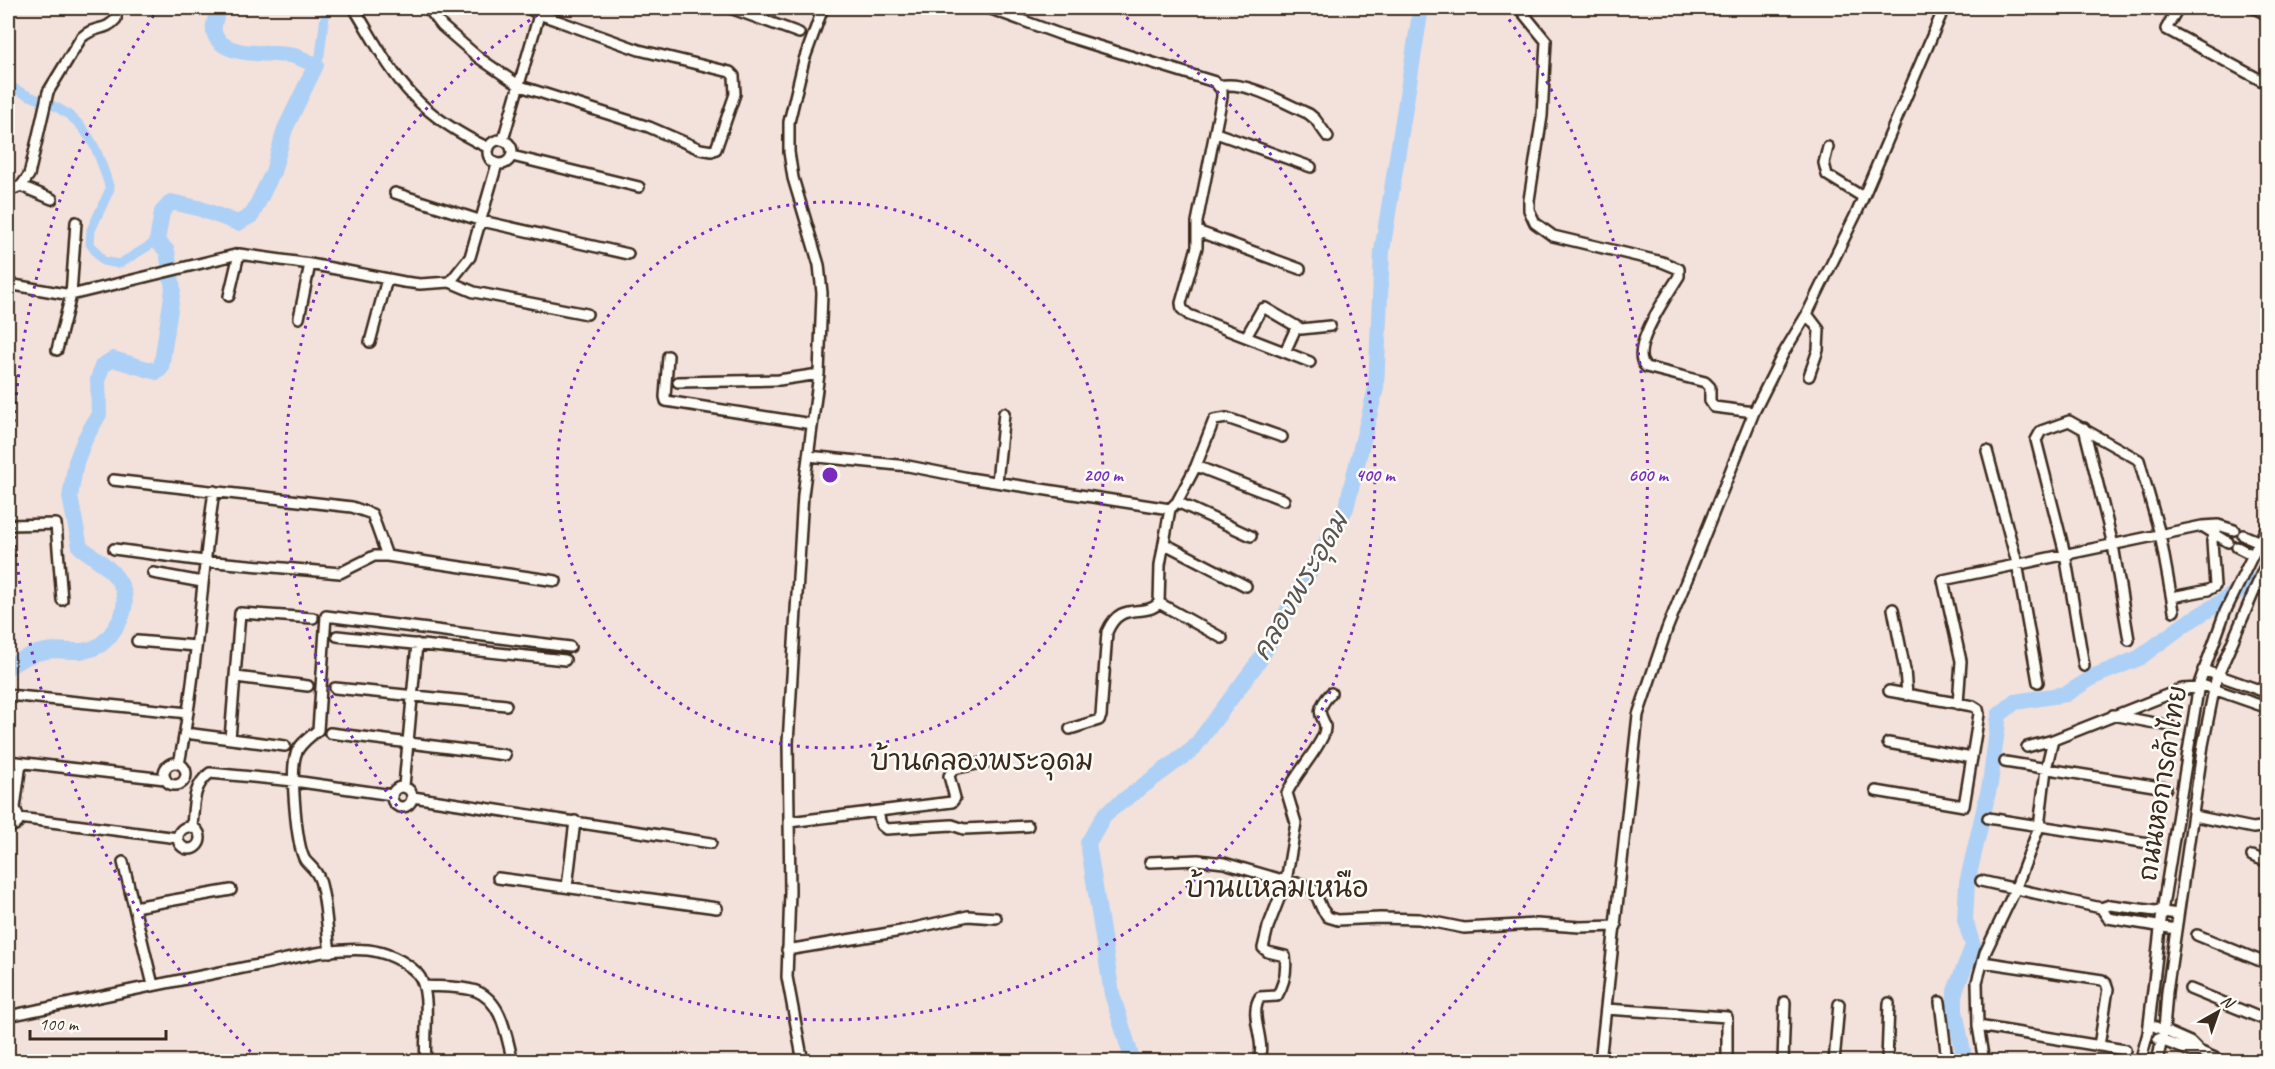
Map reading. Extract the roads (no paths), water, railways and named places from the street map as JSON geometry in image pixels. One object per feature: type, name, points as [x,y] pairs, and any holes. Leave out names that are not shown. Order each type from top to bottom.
[{"type":"street","points":[[8,191],[21,186],[29,175],[48,92],[81,38],[88,31],[111,25],[116,19],[116,8]]},
{"type":"street","points":[[354,8],[393,70],[412,95],[436,117],[489,148]]},
{"type":"street","points":[[428,8],[442,26],[479,58],[520,86],[649,128],[707,151],[712,151],[719,144],[735,94],[734,76],[725,70],[682,62],[639,50],[528,8]]},
{"type":"street","points":[[730,8],[799,33]]},
{"type":"street","points":[[803,1062],[787,977],[790,892],[788,731],[803,495],[819,374],[822,293],[819,266],[793,178],[789,152],[789,123],[804,60],[823,8]]},
{"type":"street","points":[[988,8],[1062,35],[1215,82],[1219,86],[1221,97],[1216,133],[1197,222],[1197,247],[1181,303],[1182,309],[1189,315],[1310,362]]},
{"type":"street","points":[[1519,8],[1546,41],[1542,117],[1529,200],[1529,210],[1535,223],[1553,237],[1662,262],[1679,269],[1679,276],[1654,315],[1640,356],[1641,363],[1646,367],[1705,382],[1710,387],[1710,401],[1714,407],[1754,412]]},
{"type":"street","points":[[1600,1062],[1638,715],[1667,629],[1754,412],[1806,314],[1863,196],[1944,8]]},
{"type":"street","points":[[2178,8],[2166,28],[2268,84]]},
{"type":"street","points":[[2254,8],[2268,15]]},
{"type":"street","points":[[503,140],[540,11]]},
{"type":"street","points":[[1219,86],[1231,84],[1250,89],[1309,114],[1328,137]]},
{"type":"street","points":[[1216,133],[1311,167]]},
{"type":"street","points":[[503,140],[512,148],[512,156],[508,162],[497,164],[490,159],[489,148],[496,141],[503,140]]},
{"type":"street","points":[[1828,147],[1824,163],[1827,176],[1863,196]]},
{"type":"street","points":[[512,156],[639,187]]},
{"type":"street","points":[[450,282],[470,257],[497,164]]},
{"type":"street","points":[[21,186],[52,199]]},
{"type":"street","points":[[395,193],[482,221],[628,254]]},
{"type":"street","points":[[8,232],[9,211]]},
{"type":"street","points":[[57,350],[71,295],[76,222]]},
{"type":"street","points":[[1197,231],[1300,268]]},
{"type":"street","points":[[8,284],[71,295],[239,254],[420,284],[450,282],[474,292],[587,314]]},
{"type":"street","points":[[229,296],[239,254]]},
{"type":"street","points":[[298,318],[310,264]]},
{"type":"street","points":[[370,342],[387,279]]},
{"type":"street","points":[[1246,337],[1262,309],[1265,308],[1296,328],[1310,329],[1330,326]]},
{"type":"street","points":[[1806,314],[1819,330],[1818,350],[1809,376]]},
{"type":"street","points":[[1286,352],[1296,328]]},
{"type":"street","points":[[668,356],[664,397],[666,401],[812,424]]},
{"type":"street","points":[[678,382],[779,380],[819,374]]},
{"type":"street","points":[[997,482],[1004,413]]},
{"type":"street","points":[[1071,729],[1099,720],[1101,716],[1107,632],[1113,620],[1122,613],[1154,608],[1159,603],[1160,565],[1173,505],[1196,466],[1212,425],[1217,419],[1227,418],[1282,437]]},
{"type":"street","points":[[2084,666],[2065,554],[2036,440],[2041,431],[2068,421],[2139,460],[2160,534],[2174,611]]},
{"type":"street","points":[[2084,428],[2113,545],[2129,640]]},
{"type":"street","points":[[1987,452],[2017,563],[2038,682]]},
{"type":"street","points":[[808,456],[908,466],[997,482],[1173,505],[1251,536]]},
{"type":"street","points":[[1196,466],[1284,500]]},
{"type":"street","points":[[113,480],[352,507],[372,514],[387,556]]},
{"type":"street","points":[[180,764],[214,491]]},
{"type":"street","name":"ถนนหอการค้าไทย","points":[[2140,1062],[2149,1024],[2162,912],[2199,686],[2224,612],[2268,524]]},
{"type":"street","points":[[8,525],[56,525],[62,600]]},
{"type":"street","points":[[2172,597],[2208,590],[2215,586],[2212,547],[2218,525]]},
{"type":"street","points":[[1958,704],[1961,661],[1943,580],[2202,526],[2218,525],[2260,542]]},
{"type":"street","points":[[2202,526],[2228,543]]},
{"type":"street","points":[[1166,544],[1246,586]]},
{"type":"street","points":[[2237,547],[2253,555]]},
{"type":"street","points":[[114,549],[204,561],[340,573],[374,556],[387,556],[556,581]]},
{"type":"street","name":"ถนนหอการค้าไทย","points":[[2157,1062],[2164,1030],[2178,914],[2204,746],[2218,675],[2268,559]]},
{"type":"street","points":[[153,573],[202,582]]},
{"type":"street","points":[[2243,574],[2254,589]]},
{"type":"street","points":[[1159,603],[1222,638]]},
{"type":"street","points":[[1893,609],[1905,670],[1907,694]]},
{"type":"street","points":[[230,739],[240,614],[313,618]]},
{"type":"street","points":[[330,952],[320,880],[305,860],[302,852],[294,809],[295,756],[300,746],[318,730],[326,616],[570,647]]},
{"type":"street","points":[[337,636],[565,660]]},
{"type":"street","points":[[137,641],[195,646]]},
{"type":"street","points":[[404,786],[417,644]]},
{"type":"street","points":[[2204,670],[2268,693]]},
{"type":"street","points":[[236,677],[308,686]]},
{"type":"street","points":[[2027,747],[2053,740],[2182,689],[2199,686],[2215,689],[2268,708]]},
{"type":"street","points":[[335,688],[506,705]]},
{"type":"street","points":[[2253,703],[2256,689]]},
{"type":"street","points":[[1876,791],[1964,806],[1979,714],[1978,709],[1973,706],[1889,691]]},
{"type":"street","points":[[1256,1062],[1262,1050],[1256,1015],[1258,1000],[1260,997],[1277,996],[1284,978],[1285,956],[1266,952],[1263,944],[1286,881],[1296,823],[1287,793],[1307,764],[1324,733],[1325,724],[1320,714],[1320,707],[1331,693]]},
{"type":"street","points":[[8,695],[188,713]]},
{"type":"street","points":[[2113,715],[2169,726]]},
{"type":"street","points":[[185,733],[285,746]]},
{"type":"street","points":[[330,733],[506,755]]},
{"type":"street","points":[[1984,1062],[1978,1026],[1977,982],[1983,962],[2015,890],[2039,827],[2046,769],[2053,740]]},
{"type":"street","points":[[1888,743],[1972,758]]},
{"type":"street","points":[[8,761],[165,779],[172,785],[183,783],[186,772],[180,764],[172,763],[166,767],[165,779]]},
{"type":"street","points":[[789,822],[952,802],[955,798],[949,776],[951,771],[957,766],[991,761]]},
{"type":"street","points":[[2005,762],[2166,788]]},
{"type":"street","points":[[21,763],[11,807],[19,818],[178,838]]},
{"type":"street","points":[[192,827],[195,793],[198,785],[210,773],[294,781],[392,795]]},
{"type":"street","points":[[404,786],[395,789],[392,795],[393,801],[400,807],[407,806],[413,797]]},
{"type":"street","points":[[404,786],[410,790],[413,797]]},
{"type":"street","points":[[413,797],[711,843]]},
{"type":"street","points":[[878,812],[881,825],[886,829],[952,825],[964,829],[1028,826]]},
{"type":"street","points":[[2194,816],[2253,828],[2268,826]]},
{"type":"street","points":[[8,828],[17,824],[19,818]]},
{"type":"street","points":[[1988,818],[2155,844]]},
{"type":"street","points":[[567,887],[575,821]]},
{"type":"street","points":[[192,827],[200,834],[197,845],[186,848],[181,845],[178,838],[182,829],[192,827]]},
{"type":"street","points":[[2252,856],[2268,862]]},
{"type":"street","points":[[1150,862],[1198,860],[1224,862],[1302,884],[1314,890],[1328,917],[1338,920],[1419,919],[1464,928],[1537,924],[1580,927],[1616,926]]},
{"type":"street","points":[[123,862],[153,985]]},
{"type":"street","points":[[498,878],[717,908]]},
{"type":"street","points":[[1981,881],[2101,908],[2110,905],[2178,914]]},
{"type":"street","points":[[134,907],[231,890]]},
{"type":"street","points":[[2101,908],[2108,918],[2176,929]]},
{"type":"street","points":[[787,950],[901,931],[968,916],[996,918]]},
{"type":"street","points":[[2197,936],[2268,964]]},
{"type":"street","points":[[8,1016],[153,985],[330,952],[367,950],[404,962],[418,974],[425,986],[426,1062]]},
{"type":"street","points":[[1983,962],[2102,980],[2108,989],[2099,1046]]},
{"type":"street","points":[[425,986],[474,990],[487,998],[503,1020],[515,1062]]},
{"type":"street","points":[[2190,989],[2268,1021]]},
{"type":"street","points":[[1783,1062],[1785,1002]]},
{"type":"street","points":[[1940,1002],[1946,1052],[1951,1062]]},
{"type":"street","points":[[1887,1062],[1888,1003]]},
{"type":"street","points":[[1834,1062],[1839,1004]]},
{"type":"street","points":[[1606,1009],[1727,1017],[1727,1062]]},
{"type":"street","points":[[2149,1024],[2190,1042],[2199,1051],[2224,1062]]},
{"type":"street","points":[[1978,1026],[2125,1050]]},
{"type":"street","points":[[2147,1035],[2190,1051],[2199,1051]]},
{"type":"waterway","points":[[8,667],[41,652],[80,651],[93,648],[106,640],[120,620],[124,608],[121,586],[108,568],[80,547],[70,497],[76,462],[85,439],[99,414],[98,380],[102,366],[113,359],[157,372],[161,368],[173,289],[167,251],[157,241],[162,212],[171,202],[198,208],[238,223],[252,215],[273,172],[285,129],[316,65],[294,56],[239,51],[220,43],[214,32],[219,8]]},
{"type":"waterway","points":[[316,65],[320,55],[326,8]]},
{"type":"waterway","name":"คลองพระอุดม","points":[[1133,1062],[1112,994],[1088,843],[1105,814],[1193,749],[1259,661],[1346,508],[1376,388],[1382,251],[1421,8]]},
{"type":"waterway","points":[[8,84],[19,92],[52,105],[69,115],[86,132],[98,153],[110,189],[91,230],[90,244],[103,261],[119,264],[157,241]]},
{"type":"waterway","points":[[1965,1062],[1955,1011],[1955,991],[1973,946],[1965,920],[1967,883],[1990,784],[1999,715],[2015,702],[2066,694],[2095,676],[2139,658],[2185,624],[2268,573]]},
{"type":"district","name":"บ้านคลองพระอุดม","points":[[982,760]]},
{"type":"district","name":"บ้านแหลมเหนือ","points":[[1277,887]]}]
